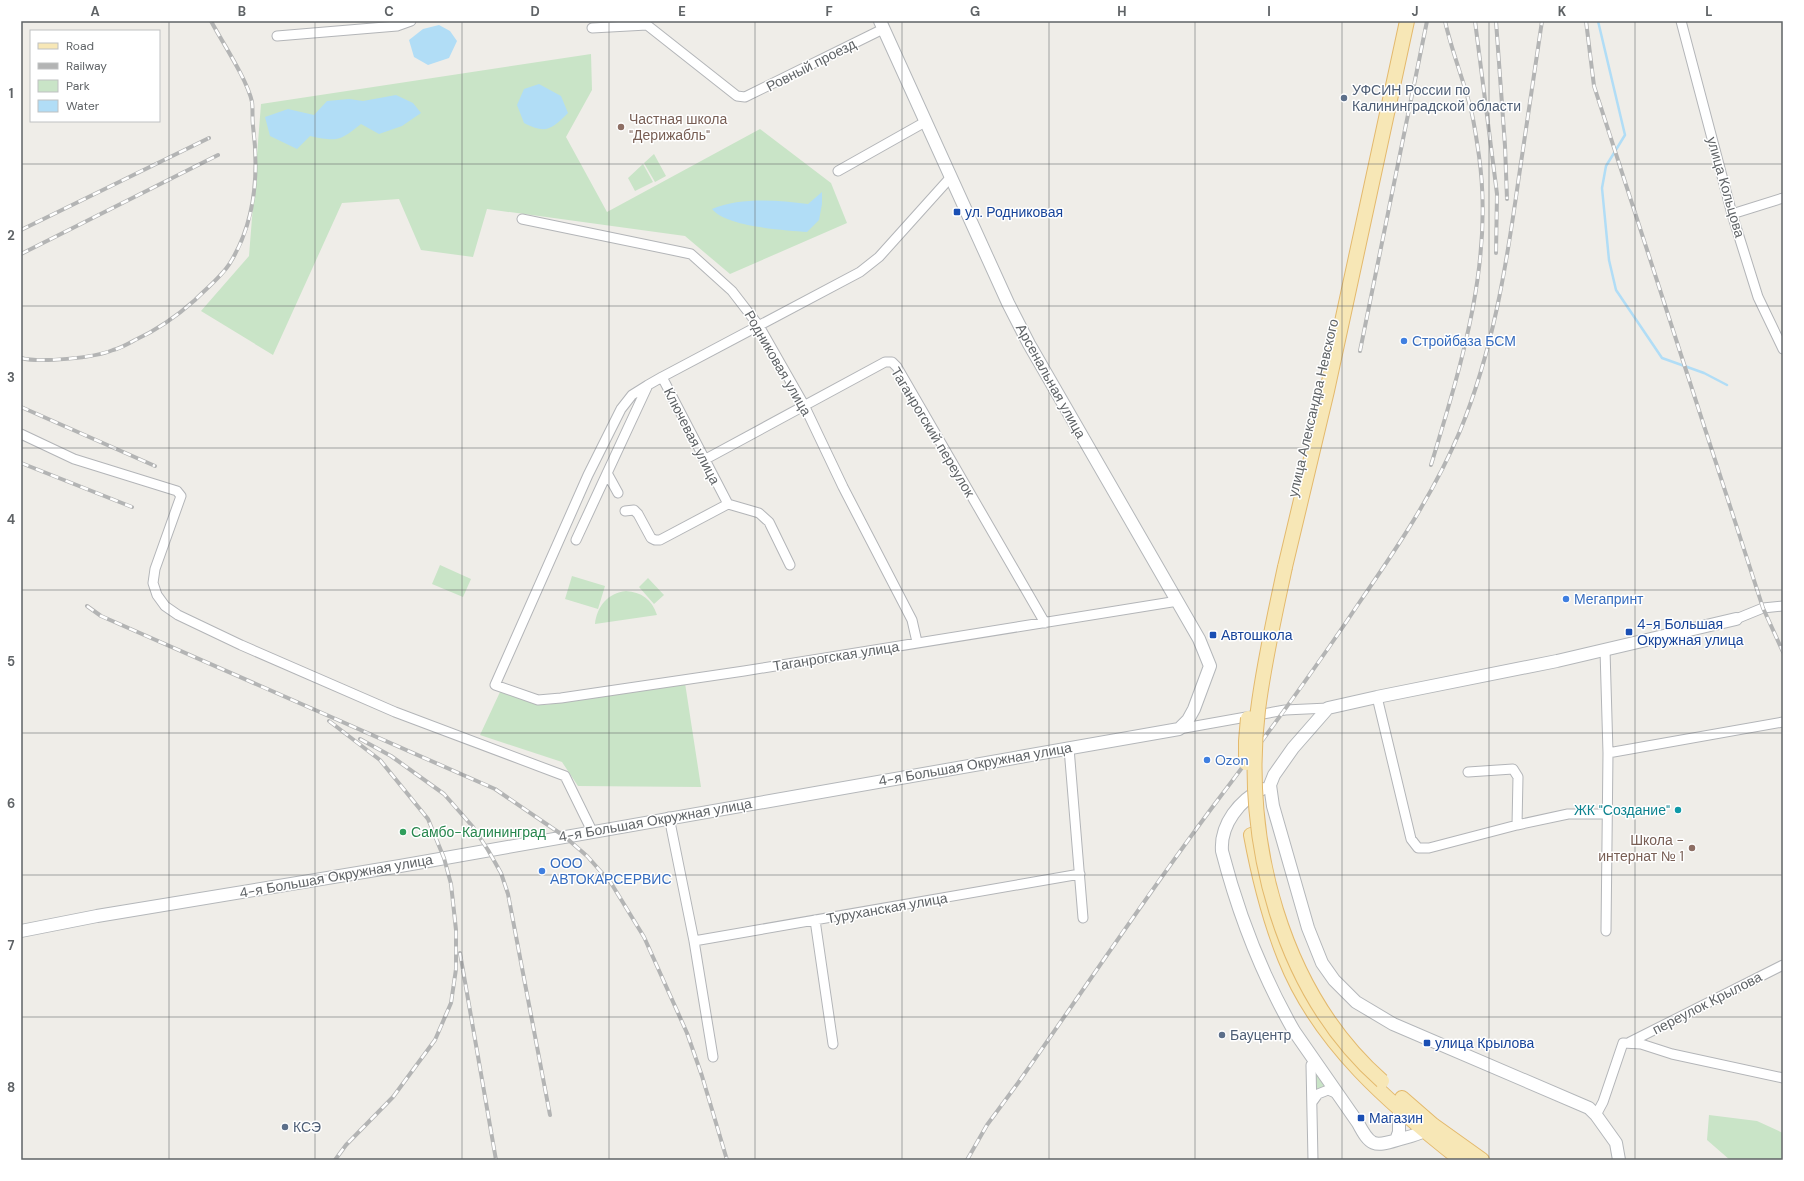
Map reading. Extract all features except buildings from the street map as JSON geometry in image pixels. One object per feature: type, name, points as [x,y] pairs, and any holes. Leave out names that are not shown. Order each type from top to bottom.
[{"type":"main road","name":"улица Александра Невского","points":[[1378,1084],[1351,1062],[1318,1020],[1304,998],[1285,960],[1260,884],[1251,835],[1246,788],[1246,742],[1255,674],[1282,567],[1400,21]]},
{"type":"main road","points":[[1282,567],[1327,391],[1407,21]]},
{"type":"main road","points":[[1378,1084],[1399,1108],[1424,1131],[1461,1160]]},
{"type":"main road","points":[[1378,1084],[1482,1160]]},
{"type":"street","points":[[278,36],[397,26],[411,21]]},
{"type":"street","name":"улица Кольцова","points":[[1681,21],[1732,214],[1758,297],[1783,349]]},
{"type":"street","points":[[592,28],[647,23]]},
{"type":"street","name":"Ровный проезд","points":[[647,23],[737,96],[745,97],[882,25]]},
{"type":"street","name":"Арсенальная улица","points":[[882,25],[950,178],[1008,303],[1029,344],[1200,639],[1210,666],[1194,709],[1188,720],[1179,729]]},
{"type":"street","points":[[838,171],[925,122]]},
{"type":"street","name":"Ключевая улица","points":[[728,504],[662,378],[860,272],[874,260],[950,178]]},
{"type":"street","points":[[1732,214],[1783,198]]},
{"type":"street","name":"Родниковая улица","points":[[522,219],[691,254],[732,291],[759,326],[804,405],[846,494],[912,620],[917,642]]},
{"type":"street","name":"Таганрогский переулок","points":[[704,460],[885,362],[892,362],[898,367],[1045,623]]},
{"type":"street","points":[[576,540],[648,385],[662,378]]},
{"type":"street","name":"Таганрогская улица","points":[[648,385],[632,395],[621,409],[604,442],[495,685],[538,700],[561,698],[744,671],[1178,601]]},
{"type":"street","points":[[21,434],[74,459],[177,491],[181,496],[155,570],[153,583],[157,595],[166,606],[178,615],[241,645],[395,712],[565,776],[592,831]]},
{"type":"street","points":[[608,473],[618,493]]},
{"type":"street","points":[[625,512],[634,510],[638,514],[651,538],[655,540],[660,540],[728,504],[758,513],[769,522],[790,565]]},
{"type":"street","points":[[1619,1160],[1616,1143],[1596,1115],[1589,1108],[1393,1024],[1356,1002],[1334,980],[1322,963],[1308,928],[1271,790],[1274,775],[1293,748],[1328,708],[1606,650],[1736,619],[1763,608],[1781,606]]},
{"type":"street","points":[[1606,650],[1608,753],[1606,931]]},
{"type":"street","points":[[1377,697],[1411,839],[1418,848],[1429,848],[1517,825],[1568,814],[1607,814]]},
{"type":"street","name":"4-я Большая Окружная улица","points":[[21,931],[97,916],[385,868],[669,817],[1243,719],[1285,710],[1328,708]]},
{"type":"street","points":[[1608,753],[1783,722]]},
{"type":"street","points":[[1069,748],[1083,918]]},
{"type":"street","points":[[1468,772],[1513,769],[1516,772],[1518,777],[1517,825]]},
{"type":"street","points":[[1271,790],[1250,801],[1233,815],[1221,843],[1240,911],[1261,965],[1285,1016],[1364,1134],[1372,1142],[1379,1145],[1415,1136],[1424,1131]]},
{"type":"street","points":[[669,817],[694,941],[713,1057]]},
{"type":"street","name":"Туруханская улица","points":[[694,941],[1080,874]]},
{"type":"street","points":[[815,920],[833,1044]]},
{"type":"street","name":"переулок Крылова","points":[[1630,1042],[1783,965]]},
{"type":"street","points":[[1596,1115],[1603,1102],[1623,1043],[1630,1042],[1672,1054],[1783,1078]]},
{"type":"street","points":[[1313,1160],[1313,1101],[1311,1065],[1315,1061]]},
{"type":"street","points":[[1313,1101],[1318,1094],[1328,1090],[1338,1094]]},
{"type":"street","points":[[1396,1140],[1399,1132],[1399,1108]]},
{"type":"green space","points":[[591,54],[592,90],[566,137],[607,212],[760,129],[831,183],[847,223],[730,274],[685,236],[487,209],[473,257],[421,250],[399,199],[342,203],[273,355],[201,311],[249,256],[261,104]]},
{"type":"green space","points":[[654,154],[666,176],[655,182],[644,163]]},
{"type":"green space","points":[[643,164],[653,182],[635,191],[628,178]]},
{"type":"green space","points":[[440,565],[471,579],[463,597],[432,584]]},
{"type":"green space","points":[[572,576],[605,586],[598,609],[565,599]]},
{"type":"green space","points":[[648,578],[664,595],[654,604],[639,587]]},
{"type":"green space","points":[[626,591],[645,597],[655,609],[657,615],[595,624],[598,612],[604,602],[614,594]]},
{"type":"green space","points":[[685,683],[701,787],[578,786],[562,762],[480,735],[500,692],[545,705]]},
{"type":"green space","points":[[1314,1067],[1326,1086],[1316,1093]]},
{"type":"green space","points":[[1709,1115],[1757,1121],[1783,1133],[1783,1160],[1730,1160],[1707,1140]]},
{"type":"water","points":[[439,25],[450,31],[457,41],[449,58],[428,65],[414,57],[409,40],[423,29]]},
{"type":"water","points":[[539,84],[561,96],[568,113],[552,127],[543,129],[524,123],[517,105],[524,89]]},
{"type":"water","points":[[396,95],[413,103],[421,113],[402,126],[379,134],[361,124],[348,134],[338,139],[326,139],[310,136],[297,149],[270,136],[265,117],[288,109],[314,115],[327,101],[349,99],[363,101]]},
{"type":"water","points":[[822,192],[822,204],[819,220],[807,232],[771,229],[742,224],[719,215],[712,209],[723,205],[759,200],[808,204]]},
{"type":"waterway","points":[[1598,21],[1625,135],[1606,166],[1602,188],[1609,260],[1616,290],[1662,358],[1704,373],[1727,385]]},
{"type":"railway","points":[[21,358],[41,360],[67,359],[104,353],[122,347],[159,327],[181,312],[214,282],[230,263],[239,247],[250,214],[254,196],[256,161],[252,102],[240,72],[211,21]]},
{"type":"railway","points":[[1360,351],[1427,21]]},
{"type":"railway","points":[[1431,465],[1453,390],[1472,313],[1482,235],[1482,195],[1475,130],[1469,102],[1445,21]]},
{"type":"railway","points":[[1475,21],[1497,194],[1496,253]]},
{"type":"railway","points":[[1496,21],[1505,146],[1507,199]]},
{"type":"railway","points":[[967,1160],[987,1125],[1139,909],[1324,654],[1401,541],[1439,476],[1460,431],[1490,339],[1509,246],[1542,21]]},
{"type":"railway","points":[[1586,21],[1594,86],[1763,608],[1783,652]]},
{"type":"railway","points":[[21,230],[209,138]]},
{"type":"railway","points":[[21,254],[218,155]]},
{"type":"railway","points":[[21,407],[155,466]]},
{"type":"railway","points":[[21,463],[132,507]]},
{"type":"railway","points":[[87,606],[101,616],[495,789],[564,836],[587,856],[611,883],[644,937],[687,1033],[702,1076],[727,1160]]},
{"type":"railway","points":[[329,721],[380,760],[428,819],[444,858],[451,884],[456,930],[456,969],[451,1003],[435,1040],[393,1097],[346,1145],[335,1160]]},
{"type":"railway","points":[[360,739],[391,756],[444,794],[473,827],[501,873],[508,894],[550,1115]]},
{"type":"railway","points":[[460,953],[496,1160]]},
{"type":"place","name":"УФСИН России по Калининградской области","points":[[1344,98]]},
{"type":"place","name":"Частная школа \"Дерижабль\"","points":[[621,127]]},
{"type":"place","name":"ул. Родниковая","points":[[957,212]]},
{"type":"place","name":"Стройбаза БСМ","points":[[1404,341]]},
{"type":"place","name":"Мегапринт","points":[[1566,599]]},
{"type":"place","name":"4-я Большая Окружная улица","points":[[1629,632]]},
{"type":"place","name":"Автошкола","points":[[1213,635]]},
{"type":"place","name":"Ozon","points":[[1207,760]]},
{"type":"place","name":"ЖК \"Создание\"","points":[[1678,810]]},
{"type":"place","name":"Самбо-Калининград","points":[[403,832]]},
{"type":"place","name":"Школа - интернат № 1","points":[[1692,848]]},
{"type":"place","name":"ООО АВТОКАРСЕРВИС","points":[[542,871]]},
{"type":"place","name":"Бауцентр","points":[[1222,1035]]},
{"type":"place","name":"улица Крылова","points":[[1427,1043]]},
{"type":"place","name":"Магазин","points":[[1361,1118]]},
{"type":"place","name":"КСЭ","points":[[285,1127]]}]
